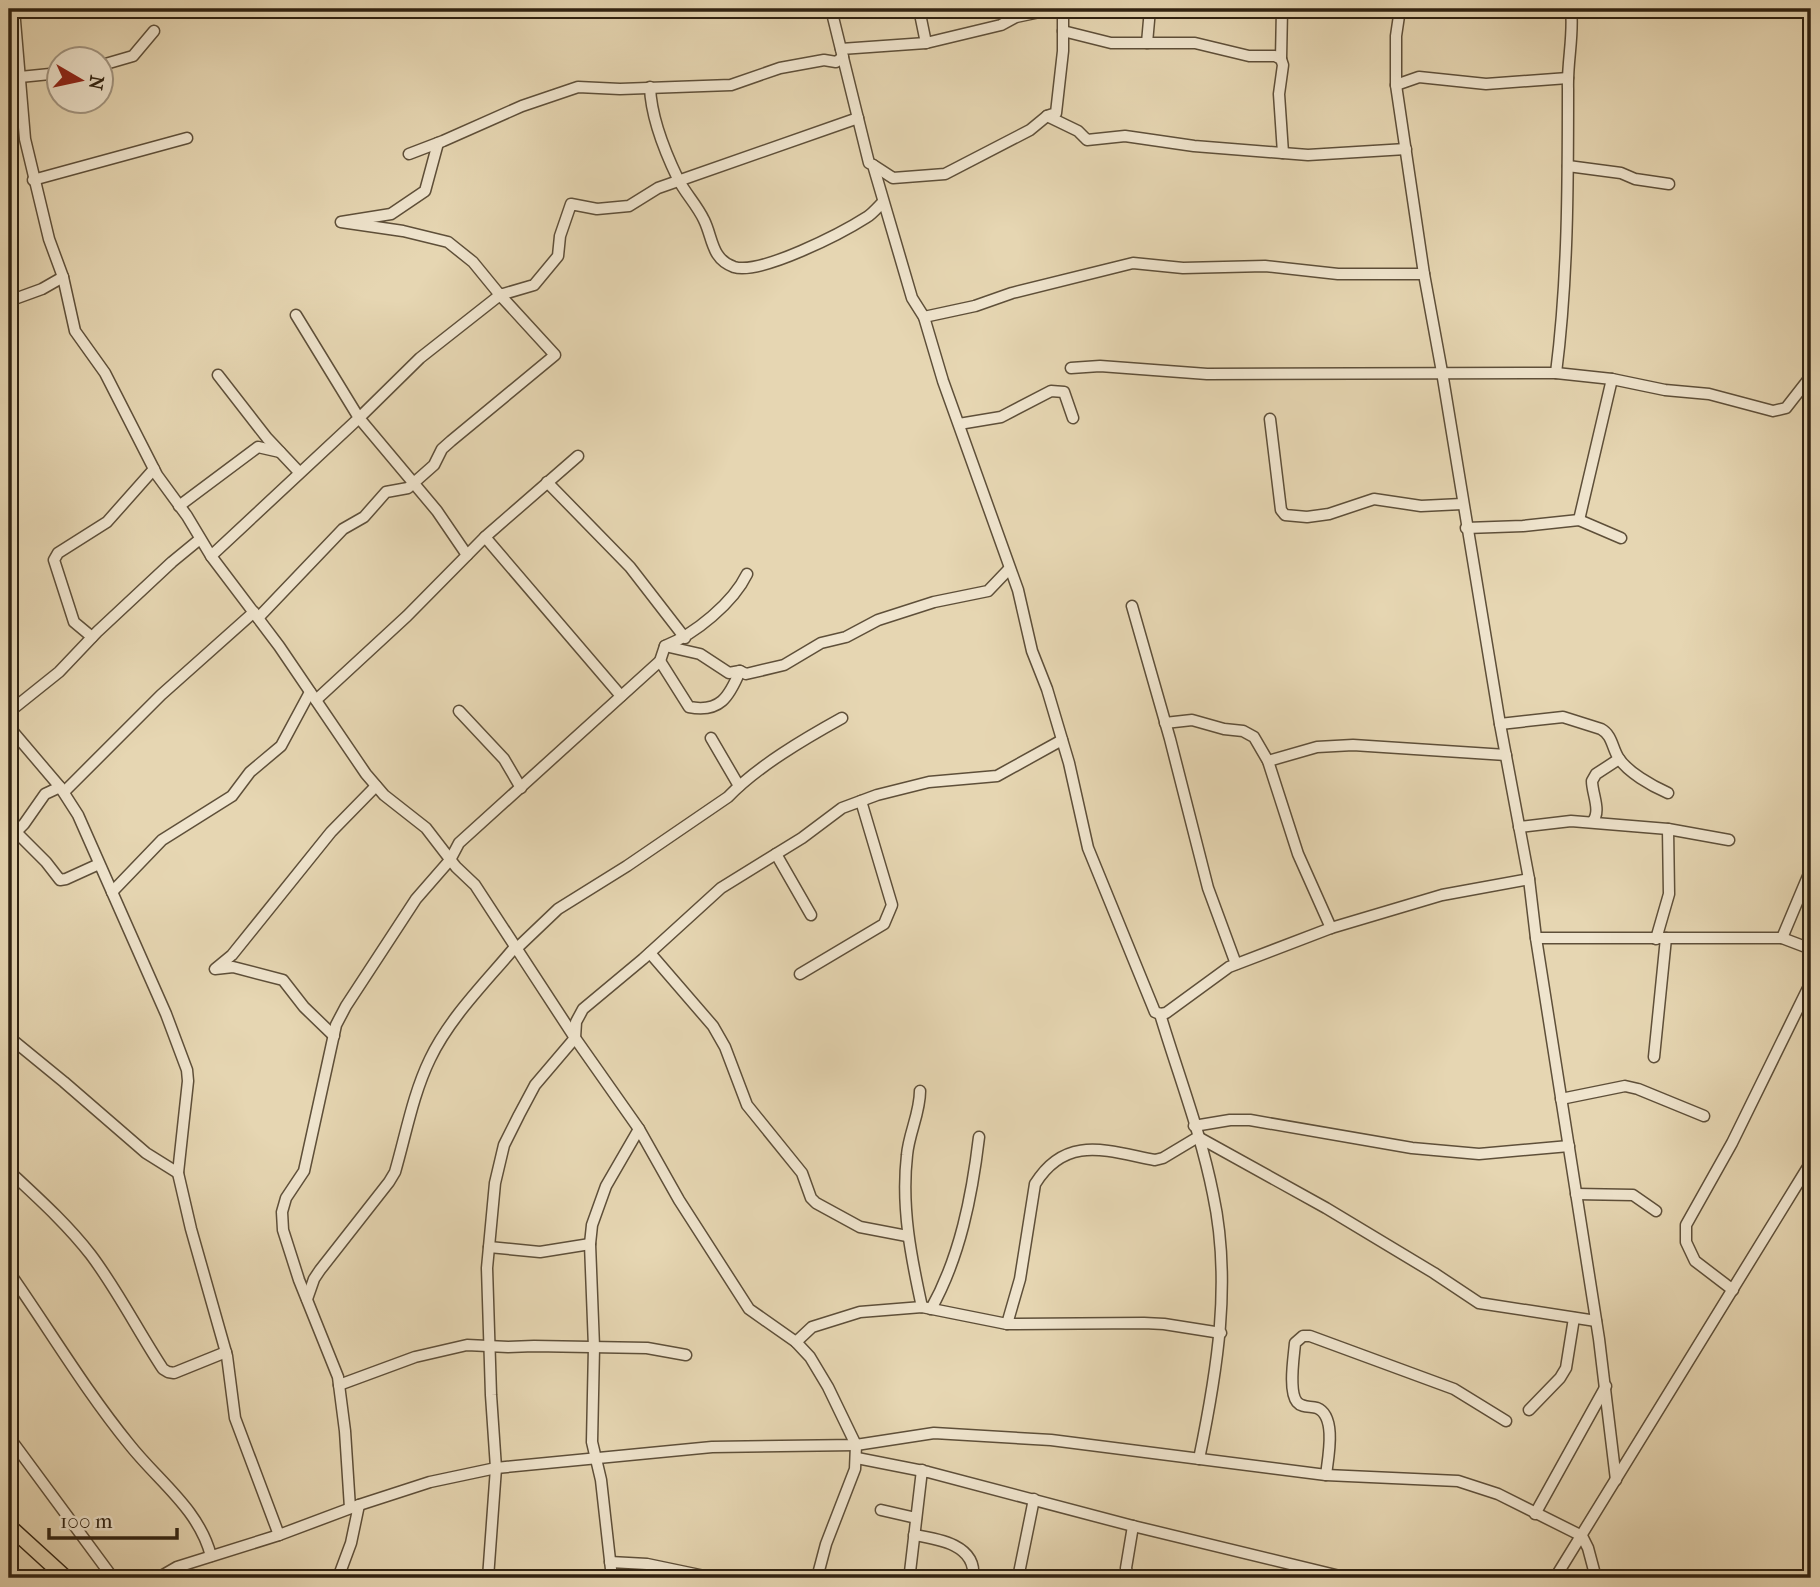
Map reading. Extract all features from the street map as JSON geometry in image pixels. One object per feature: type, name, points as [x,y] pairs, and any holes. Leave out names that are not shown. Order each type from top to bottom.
[{"type":"main road","points":[[9,1526],[66,1578]]},
{"type":"street","points":[[14,9],[23,123],[33,180],[49,239],[63,277],[75,331],[105,373],[154,470],[211,556],[256,615],[376,786],[426,828],[450,860],[475,884],[575,1038],[639,1129],[679,1200],[749,1309],[796,1342],[810,1357],[828,1387],[856,1445],[857,1458],[826,1544],[817,1578]]},
{"type":"street","points":[[831,9],[869,163],[892,178],[945,174],[1030,130],[1047,116],[1056,113],[1063,9]]},
{"type":"street","points":[[919,9],[926,43]]},
{"type":"street","points":[[409,154],[438,144],[522,106],[578,87],[620,89],[731,85],[780,68],[824,60],[836,62],[842,53],[926,43],[1001,25],[1015,13],[1054,9]]},
{"type":"street","points":[[1147,43],[1150,9]]},
{"type":"street","points":[[1282,9],[1283,65],[1279,94],[1283,153]]},
{"type":"street","points":[[1400,9],[1396,36],[1396,85],[1466,528],[1529,879],[1606,1387],[1616,1480]]},
{"type":"street","points":[[1556,373],[1566,272],[1567,78],[1571,9]]},
{"type":"street","points":[[116,61],[133,56],[154,31]]},
{"type":"street","points":[[1063,31],[1111,43],[1195,43],[1249,56],[1275,56],[1281,59]]},
{"type":"street","points":[[9,89],[20,78],[46,75]]},
{"type":"street","points":[[1396,85],[1419,77],[1486,84],[1567,78]]},
{"type":"street","points":[[650,88],[651,105],[679,181],[703,218],[716,255],[737,268],[752,269],[819,243],[867,217],[882,203]]},
{"type":"street","points":[[1047,116],[1078,131],[1087,140],[1125,136],[1194,146],[1308,155],[1406,149]]},
{"type":"street","points":[[211,556],[420,358],[500,295],[534,285],[558,256],[559,236],[571,204],[597,209],[629,206],[657,188],[858,118]]},
{"type":"street","points":[[33,180],[187,138]]},
{"type":"street","points":[[99,864],[66,880],[60,880],[46,862],[12,836],[45,794],[62,789],[161,695],[256,615],[343,529],[364,517],[381,495],[402,490],[413,483],[434,465],[442,450],[451,441],[555,355],[473,262],[448,242],[403,231],[341,222],[391,214],[425,191],[438,144]]},
{"type":"street","points":[[873,165],[912,298],[923,317],[943,381],[1018,590],[1032,650],[1062,740],[1088,848],[1155,1012],[1166,1013],[1236,964],[1331,928],[1442,895],[1529,879]]},
{"type":"street","points":[[1568,166],[1621,173],[1635,179],[1668,184]]},
{"type":"street","points":[[923,317],[975,306],[1012,293],[1133,263],[1183,268],[1265,266],[1338,274],[1424,274]]},
{"type":"street","points":[[9,301],[42,289],[63,277]]},
{"type":"street","points":[[296,315],[359,418],[438,510],[467,555]]},
{"type":"street","points":[[1071,368],[1100,366],[1207,374],[1556,373],[1709,394],[1773,411],[1786,408],[1811,376]]},
{"type":"street","points":[[218,374],[299,472]]},
{"type":"street","points":[[1579,520],[1612,379]]},
{"type":"street","points":[[959,424],[1001,417],[1051,391],[1059,390],[1064,392],[1073,418]]},
{"type":"street","points":[[1270,419],[1282,510],[1285,515],[1307,517],[1329,514],[1374,499],[1421,506],[1462,504]]},
{"type":"street","points":[[179,506],[258,447],[280,452]]},
{"type":"street","points":[[112,892],[162,840],[233,796],[250,772],[281,746],[313,696],[407,616],[485,537],[578,456]]},
{"type":"street","points":[[92,637],[74,622],[54,560],[58,552],[107,522],[154,470]]},
{"type":"street","points":[[547,482],[630,567],[685,638]]},
{"type":"street","points":[[1466,528],[1579,520],[1621,538]]},
{"type":"street","points":[[485,537],[621,696]]},
{"type":"street","points":[[9,712],[59,672],[92,637],[200,539]]},
{"type":"street","points":[[665,646],[700,654],[730,673],[740,671],[746,674],[784,665],[821,643],[846,637],[878,620],[934,602],[988,592],[1009,569]]},
{"type":"street","points":[[338,1578],[351,1543],[355,1507],[340,1385],[283,1230],[282,1212],[286,1198],[304,1171],[334,1036],[346,1006],[416,899],[450,860],[459,843],[660,661],[665,646],[685,638],[739,591],[747,574]]},
{"type":"street","points":[[1132,606],[1208,888],[1236,964]]},
{"type":"street","points":[[660,661],[689,707],[705,710],[720,703],[731,692],[740,671]]},
{"type":"street","points":[[459,710],[504,759],[521,788]]},
{"type":"street","points":[[307,1298],[320,1270],[395,1171],[421,1080],[432,1056],[456,1019],[515,948],[558,909],[729,797],[739,786],[809,736],[842,718]]},
{"type":"street","points":[[1500,724],[1563,718],[1606,732],[1619,759],[1650,785],[1668,793]]},
{"type":"street","points":[[1165,723],[1188,720],[1242,731],[1254,737],[1268,761],[1298,854],[1331,928]]},
{"type":"street","points":[[9,727],[62,789],[78,816],[166,1014],[187,1070],[178,1173],[226,1352],[235,1418],[279,1535]]},
{"type":"street","points":[[711,738],[739,786]]},
{"type":"street","points":[[488,1578],[496,1468],[487,1268],[495,1183],[504,1145],[535,1085],[575,1038],[576,1022],[583,1009],[721,888],[802,838],[832,814],[877,794],[929,782],[997,776],[1062,740]]},
{"type":"street","points":[[1268,761],[1317,747],[1353,745],[1506,755]]},
{"type":"street","points":[[1592,822],[1597,811],[1592,781],[1596,774],[1619,759]]},
{"type":"street","points":[[334,1036],[304,1007],[284,980],[233,967],[215,969],[232,955],[331,832],[376,786]]},
{"type":"street","points":[[800,974],[884,924],[892,905],[862,801]]},
{"type":"street","points":[[1519,827],[1558,821],[1592,822],[1668,829],[1729,840]]},
{"type":"street","points":[[1654,1057],[1661,938],[1669,894],[1668,829]]},
{"type":"street","points":[[776,854],[811,915]]},
{"type":"street","points":[[1782,938],[1811,869]]},
{"type":"street","points":[[1536,938],[1782,938],[1811,949]]},
{"type":"street","points":[[650,953],[713,1026],[725,1047],[747,1105],[802,1173],[811,1198],[859,1227],[907,1236]]},
{"type":"street","points":[[1733,1290],[1695,1261],[1686,1242],[1686,1225],[1732,1143],[1811,982]]},
{"type":"street","points":[[1160,1014],[1214,1196],[1222,1266],[1221,1333],[1199,1459]]},
{"type":"street","points":[[9,1037],[146,1153],[178,1173]]},
{"type":"street","points":[[1561,1100],[1625,1086],[1704,1116]]},
{"type":"street","points":[[920,1091],[920,1104],[907,1151],[907,1236],[927,1308]]},
{"type":"street","points":[[1194,1126],[1230,1120],[1250,1120],[1412,1148],[1479,1154],[1569,1146]]},
{"type":"street","points":[[612,1578],[601,1480],[592,1442],[594,1347],[590,1244],[592,1225],[606,1186],[639,1129]]},
{"type":"street","points":[[927,1308],[947,1279],[970,1198],[979,1137]]},
{"type":"street","points":[[1198,1137],[1326,1208],[1479,1303],[1596,1321]]},
{"type":"street","points":[[1007,1324],[1020,1279],[1035,1184],[1043,1171],[1067,1153],[1101,1150],[1155,1160],[1198,1137]]},
{"type":"street","points":[[1555,1578],[1811,1162]]},
{"type":"street","points":[[9,1171],[53,1211],[91,1255],[133,1317],[163,1369],[174,1373],[226,1352]]},
{"type":"street","points":[[1576,1194],[1633,1195],[1656,1211]]},
{"type":"street","points":[[489,1247],[540,1252],[590,1244]]},
{"type":"street","points":[[9,1272],[128,1443],[175,1493],[203,1531],[211,1556]]},
{"type":"street","points":[[796,1342],[812,1327],[860,1312],[927,1308],[1007,1324],[1154,1323],[1221,1333]]},
{"type":"street","points":[[1529,1410],[1560,1378],[1566,1368],[1574,1318]]},
{"type":"street","points":[[1326,1475],[1330,1440],[1327,1419],[1318,1409],[1302,1406],[1292,1392],[1295,1343],[1303,1336],[1310,1336],[1454,1389],[1506,1421]]},
{"type":"street","points":[[340,1385],[415,1357],[467,1345],[647,1348],[686,1354]]},
{"type":"street","points":[[1535,1514],[1606,1387]]},
{"type":"street","points":[[158,1578],[177,1567],[279,1535],[430,1482],[496,1468],[712,1447],[856,1445],[934,1433],[1051,1440],[1326,1475],[1458,1481],[1498,1494],[1582,1536],[1596,1578]]},
{"type":"street","points":[[9,1437],[113,1578]]},
{"type":"street","points":[[857,1458],[922,1471],[1133,1527],[1348,1578]]},
{"type":"street","points":[[910,1572],[922,1471]]},
{"type":"street","points":[[1018,1578],[1034,1499]]},
{"type":"street","points":[[881,1510],[916,1518]]},
{"type":"street","points":[[1128,1578],[1126,1568],[1133,1527]]},
{"type":"street","points":[[914,1535],[952,1543],[972,1562],[975,1567],[973,1578]]},
{"type":"street","points":[[610,1562],[648,1564],[714,1578]]}]
